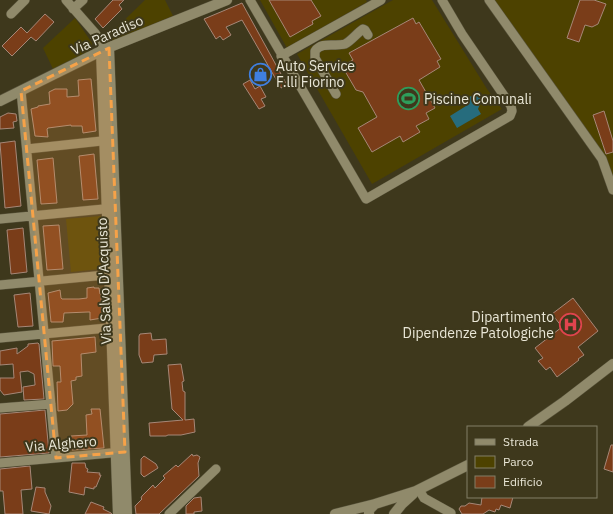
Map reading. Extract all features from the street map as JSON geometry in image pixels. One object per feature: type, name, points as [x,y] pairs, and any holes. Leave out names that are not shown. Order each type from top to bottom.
[{"type":"street","points":[[11,14],[25,0]]},
{"type":"street","points":[[66,0],[95,33],[105,50]]},
{"type":"street","points":[[73,9],[83,0]]},
{"type":"street","name":"Via Paradiso","points":[[0,102],[105,50],[227,0]]},
{"type":"street","points":[[250,0],[281,56],[366,199],[510,116],[512,111],[508,101],[462,34],[442,0]]},
{"type":"street","points":[[281,56],[379,0]]},
{"type":"street","points":[[489,0],[602,159],[613,190]]},
{"type":"street","points":[[336,94],[315,58],[315,51],[317,48],[325,45],[342,45],[348,43],[363,29],[368,35]]},
{"type":"street","name":"Via Salvo D'Acquisto","points":[[105,50],[120,452],[118,514]]},
{"type":"street","points":[[20,91],[27,149],[32,216],[56,458]]},
{"type":"street","points":[[27,149],[109,141]]},
{"type":"street","points":[[0,219],[111,208]]},
{"type":"street","points":[[0,285],[114,275]]},
{"type":"street","points":[[0,338],[116,327]]},
{"type":"street","points":[[529,426],[613,364]]},
{"type":"street","points":[[0,408],[51,404]]},
{"type":"street","name":"Via Salvo D'Acquisto","points":[[120,452],[127,514]]},
{"type":"street","name":"Via Alghero","points":[[0,463],[120,452]]},
{"type":"street","points":[[335,514],[417,491],[467,466]]},
{"type":"street","points":[[169,514],[216,469]]},
{"type":"street","points":[[417,491],[424,498],[451,513]]},
{"type":"street","points":[[369,514],[369,510],[377,503],[385,503],[391,508],[393,514],[417,491]]},
{"type":"highlighted area","points":[[109,48],[125,452],[56,458],[21,91]]},
{"type":"green space","points":[[145,0],[165,0],[173,16],[113,41],[108,36]]},
{"type":"green space","points":[[260,0],[366,0],[367,2],[287,48]]},
{"type":"green space","name":"Piscine Comunali","points":[[393,0],[432,0],[487,89],[502,109],[372,184],[297,54]]},
{"type":"green space","points":[[492,0],[613,0],[613,178]]},
{"type":"green space","points":[[75,18],[92,43],[91,50],[53,69],[43,48]]},
{"type":"green space","points":[[101,216],[103,242],[100,269],[71,272],[66,219]]},
{"type":"water","points":[[474,95],[480,97],[481,102],[478,109],[481,114],[457,128],[450,116],[466,106],[469,97]]},
{"type":"building","points":[[113,0],[124,0],[119,5],[122,9],[103,28],[95,19]]},
{"type":"building","points":[[269,0],[311,0],[321,16],[312,21],[313,24],[290,37]]},
{"type":"building","points":[[580,0],[594,0],[606,4],[598,24],[592,27],[585,25],[579,42],[567,38]]},
{"type":"building","points":[[242,3],[287,85],[281,88],[242,20],[226,27],[231,35],[223,40],[220,36],[216,39],[204,19]]},
{"type":"building","points":[[45,14],[54,22],[36,41],[31,37],[12,56],[2,46],[21,27],[27,33]]},
{"type":"building","points":[[413,18],[416,24],[419,22],[441,59],[437,61],[440,67],[419,80],[435,108],[426,113],[429,119],[416,126],[420,132],[403,142],[400,136],[372,152],[358,128],[377,117],[363,92],[356,90],[342,66],[353,60],[349,53]]},
{"type":"building","points":[[91,79],[96,131],[83,133],[82,126],[71,125],[48,128],[48,137],[35,136],[31,109],[50,104],[49,92],[55,89],[67,89],[67,97],[79,96],[78,80]]},
{"type":"building","points":[[250,80],[255,89],[260,86],[266,97],[261,99],[265,106],[259,109],[243,84]]},
{"type":"building","points":[[604,111],[613,141],[613,152],[606,154],[593,115]]},
{"type":"building","points":[[8,113],[16,114],[17,121],[13,122],[14,128],[0,129],[0,117]]},
{"type":"building","points":[[15,141],[21,206],[5,208],[0,143]]},
{"type":"building","points":[[94,154],[98,199],[83,200],[79,156]]},
{"type":"building","points":[[53,158],[57,203],[41,204],[37,160]]},
{"type":"building","points":[[59,225],[63,269],[47,270],[43,226]]},
{"type":"building","points":[[23,228],[27,272],[11,274],[7,230]]},
{"type":"building","points":[[87,288],[99,288],[101,294],[102,318],[90,320],[90,312],[64,313],[63,322],[51,322],[48,293],[60,290],[62,299],[87,298]]},
{"type":"building","points":[[30,293],[33,326],[18,327],[14,295]]},
{"type":"building","points":[[573,298],[598,331],[578,347],[584,355],[557,377],[550,367],[546,370],[538,361],[543,358],[535,348],[562,327],[552,314]]},
{"type":"building","points":[[151,333],[152,340],[166,339],[167,354],[154,355],[153,362],[142,363],[139,355],[139,336],[140,334]]},
{"type":"building","points":[[95,337],[96,352],[81,354],[82,376],[76,377],[76,380],[71,381],[73,404],[67,410],[58,411],[57,382],[61,382],[60,366],[53,366],[52,341]]},
{"type":"building","points":[[38,343],[44,399],[24,400],[23,387],[35,385],[34,374],[28,371],[20,372],[22,392],[4,395],[0,390],[0,378],[14,378],[13,364],[0,365],[0,351],[17,348],[17,354],[28,346],[28,344]]},
{"type":"building","points":[[181,364],[184,381],[182,382],[183,391],[185,392],[185,420],[194,419],[195,432],[181,435],[150,436],[149,423],[183,420],[172,409],[168,365]]},
{"type":"building","points":[[91,409],[100,409],[104,448],[72,450],[71,436],[87,435],[86,415],[92,414]]},
{"type":"building","points":[[45,410],[49,453],[0,457],[0,414]]},
{"type":"building","points":[[611,445],[613,445],[613,472],[604,469]]},
{"type":"building","points":[[192,454],[193,456],[197,455],[200,457],[198,463],[199,476],[159,514],[136,514],[135,506],[142,499],[142,496],[153,485],[155,488],[165,478],[163,476],[176,465],[178,467]]},
{"type":"building","points":[[144,456],[156,464],[158,468],[144,477],[141,474],[141,459]]},
{"type":"building","points":[[72,463],[85,463],[86,468],[88,469],[87,472],[100,473],[99,475],[101,475],[94,489],[85,487],[84,495],[69,492]]},
{"type":"building","points":[[30,466],[32,489],[21,490],[23,514],[5,514],[3,491],[0,491],[0,469]]},
{"type":"building","points":[[36,487],[45,488],[45,492],[51,506],[49,514],[31,511]]},
{"type":"building","points":[[201,497],[202,511],[194,512],[194,514],[186,514],[186,506],[194,498]]},
{"type":"building","points":[[482,498],[513,498],[510,508],[501,505],[499,510],[496,509],[495,512],[489,510],[483,514],[462,514],[459,509],[461,506],[465,506],[469,503],[481,505]]},
{"type":"building","points":[[91,502],[104,507],[103,509],[112,514],[85,514]]},
{"type":"place","name":"Auto Service F.lli Fiorino","points":[[260,74]]},
{"type":"place","name":"Piscine Comunali","points":[[409,99]]},
{"type":"place","name":"Dipartimento Dipendenze Patologiche","points":[[570,325]]}]
